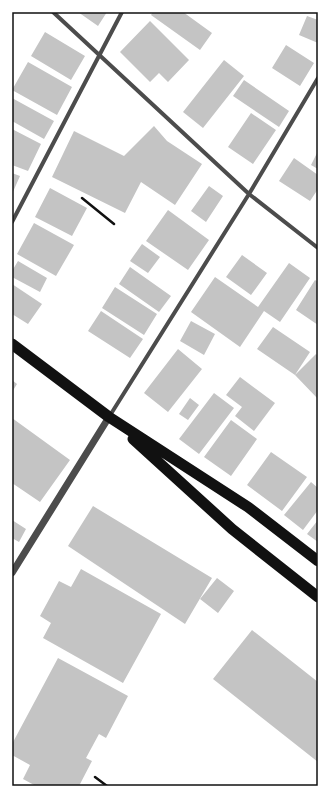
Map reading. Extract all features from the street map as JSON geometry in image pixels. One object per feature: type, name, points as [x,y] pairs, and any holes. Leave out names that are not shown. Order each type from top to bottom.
[{"type":"highway","points":[[12,344],[109,417],[248,507],[318,561]]},
{"type":"highway","points":[[109,417],[232,529],[318,597]]},
{"type":"street","points":[[53,12],[249,194],[318,248]]},
{"type":"street","points":[[12,222],[122,12]]},
{"type":"street","points":[[12,573],[249,194],[318,78]]},
{"type":"path","points":[[82,198],[114,224]]},
{"type":"path","points":[[95,777],[107,786]]},
{"type":"building","points":[[78,12],[107,12],[98,26]]},
{"type":"building","points":[[153,12],[183,12],[212,33],[200,50],[151,15]]},
{"type":"building","points":[[307,16],[318,20],[318,43],[299,35]]},
{"type":"building","points":[[150,21],[189,60],[168,82],[159,73],[150,82],[120,52]]},
{"type":"building","points":[[45,32],[85,56],[71,80],[31,56]]},
{"type":"building","points":[[286,45],[314,63],[300,86],[272,68]]},
{"type":"building","points":[[224,60],[244,76],[203,128],[183,112]]},
{"type":"building","points":[[28,62],[72,87],[57,115],[12,90]]},
{"type":"building","points":[[244,80],[289,111],[279,127],[233,96]]},
{"type":"building","points":[[12,98],[54,121],[44,139],[12,121]]},
{"type":"building","points":[[251,113],[276,130],[253,164],[228,147]]},
{"type":"building","points":[[154,126],[167,141],[202,164],[175,205],[141,182],[125,213],[52,177],[74,131],[124,156]]},
{"type":"building","points":[[12,129],[41,144],[28,171],[12,165]]},
{"type":"building","points":[[318,151],[318,169],[311,165]]},
{"type":"building","points":[[294,158],[318,175],[318,189],[310,201],[279,181]]},
{"type":"building","points":[[12,173],[20,176],[12,194]]},
{"type":"building","points":[[209,186],[223,196],[206,222],[191,211]]},
{"type":"building","points":[[50,188],[87,208],[72,236],[35,217]]},
{"type":"building","points":[[168,210],[209,240],[188,270],[146,241]]},
{"type":"building","points":[[34,223],[74,245],[56,276],[17,254]]},
{"type":"building","points":[[142,244],[160,257],[148,273],[130,261]]},
{"type":"building","points":[[242,255],[267,273],[251,295],[226,277]]},
{"type":"building","points":[[18,261],[47,278],[40,292],[12,277],[12,271]]},
{"type":"building","points":[[289,263],[310,278],[280,322],[264,311],[240,347],[191,312],[215,277],[258,307]]},
{"type":"building","points":[[130,267],[171,296],[159,312],[119,284]]},
{"type":"building","points":[[315,280],[318,282],[318,325],[296,310]]},
{"type":"building","points":[[12,284],[42,304],[28,324],[12,314]]},
{"type":"building","points":[[115,287],[157,314],[144,335],[102,308]]},
{"type":"building","points":[[101,311],[143,339],[130,358],[88,331]]},
{"type":"building","points":[[191,321],[215,334],[204,355],[180,341]]},
{"type":"building","points":[[273,327],[310,352],[295,375],[257,349]]},
{"type":"building","points":[[178,349],[202,369],[168,412],[144,393]]},
{"type":"building","points":[[316,354],[318,356],[318,399],[295,375]]},
{"type":"building","points":[[240,377],[275,403],[254,431],[235,416],[242,407],[226,395]]},
{"type":"building","points":[[12,380],[17,384],[12,392]]},
{"type":"building","points":[[214,393],[234,408],[199,454],[179,439]]},
{"type":"building","points":[[190,398],[199,405],[188,420],[179,414]]},
{"type":"building","points":[[12,418],[70,460],[40,502],[12,483]]},
{"type":"building","points":[[231,420],[257,439],[231,476],[204,457]]},
{"type":"building","points":[[271,452],[307,477],[282,511],[247,485]]},
{"type":"building","points":[[311,482],[318,488],[318,510],[303,530],[284,515]]},
{"type":"building","points":[[93,506],[212,578],[185,624],[68,546]]},
{"type":"building","points":[[12,520],[26,529],[19,542],[12,538]]},
{"type":"building","points":[[318,520],[318,542],[307,534]]},
{"type":"building","points":[[81,569],[161,614],[123,683],[43,638],[51,623],[40,616],[59,581],[71,587]]},
{"type":"building","points":[[217,578],[234,591],[218,613],[200,599]]},
{"type":"building","points":[[252,630],[318,682],[318,762],[213,679]]},
{"type":"building","points":[[58,658],[128,696],[106,738],[99,734],[86,758],[92,761],[79,786],[36,786],[23,779],[30,765],[12,755],[12,744]]}]
